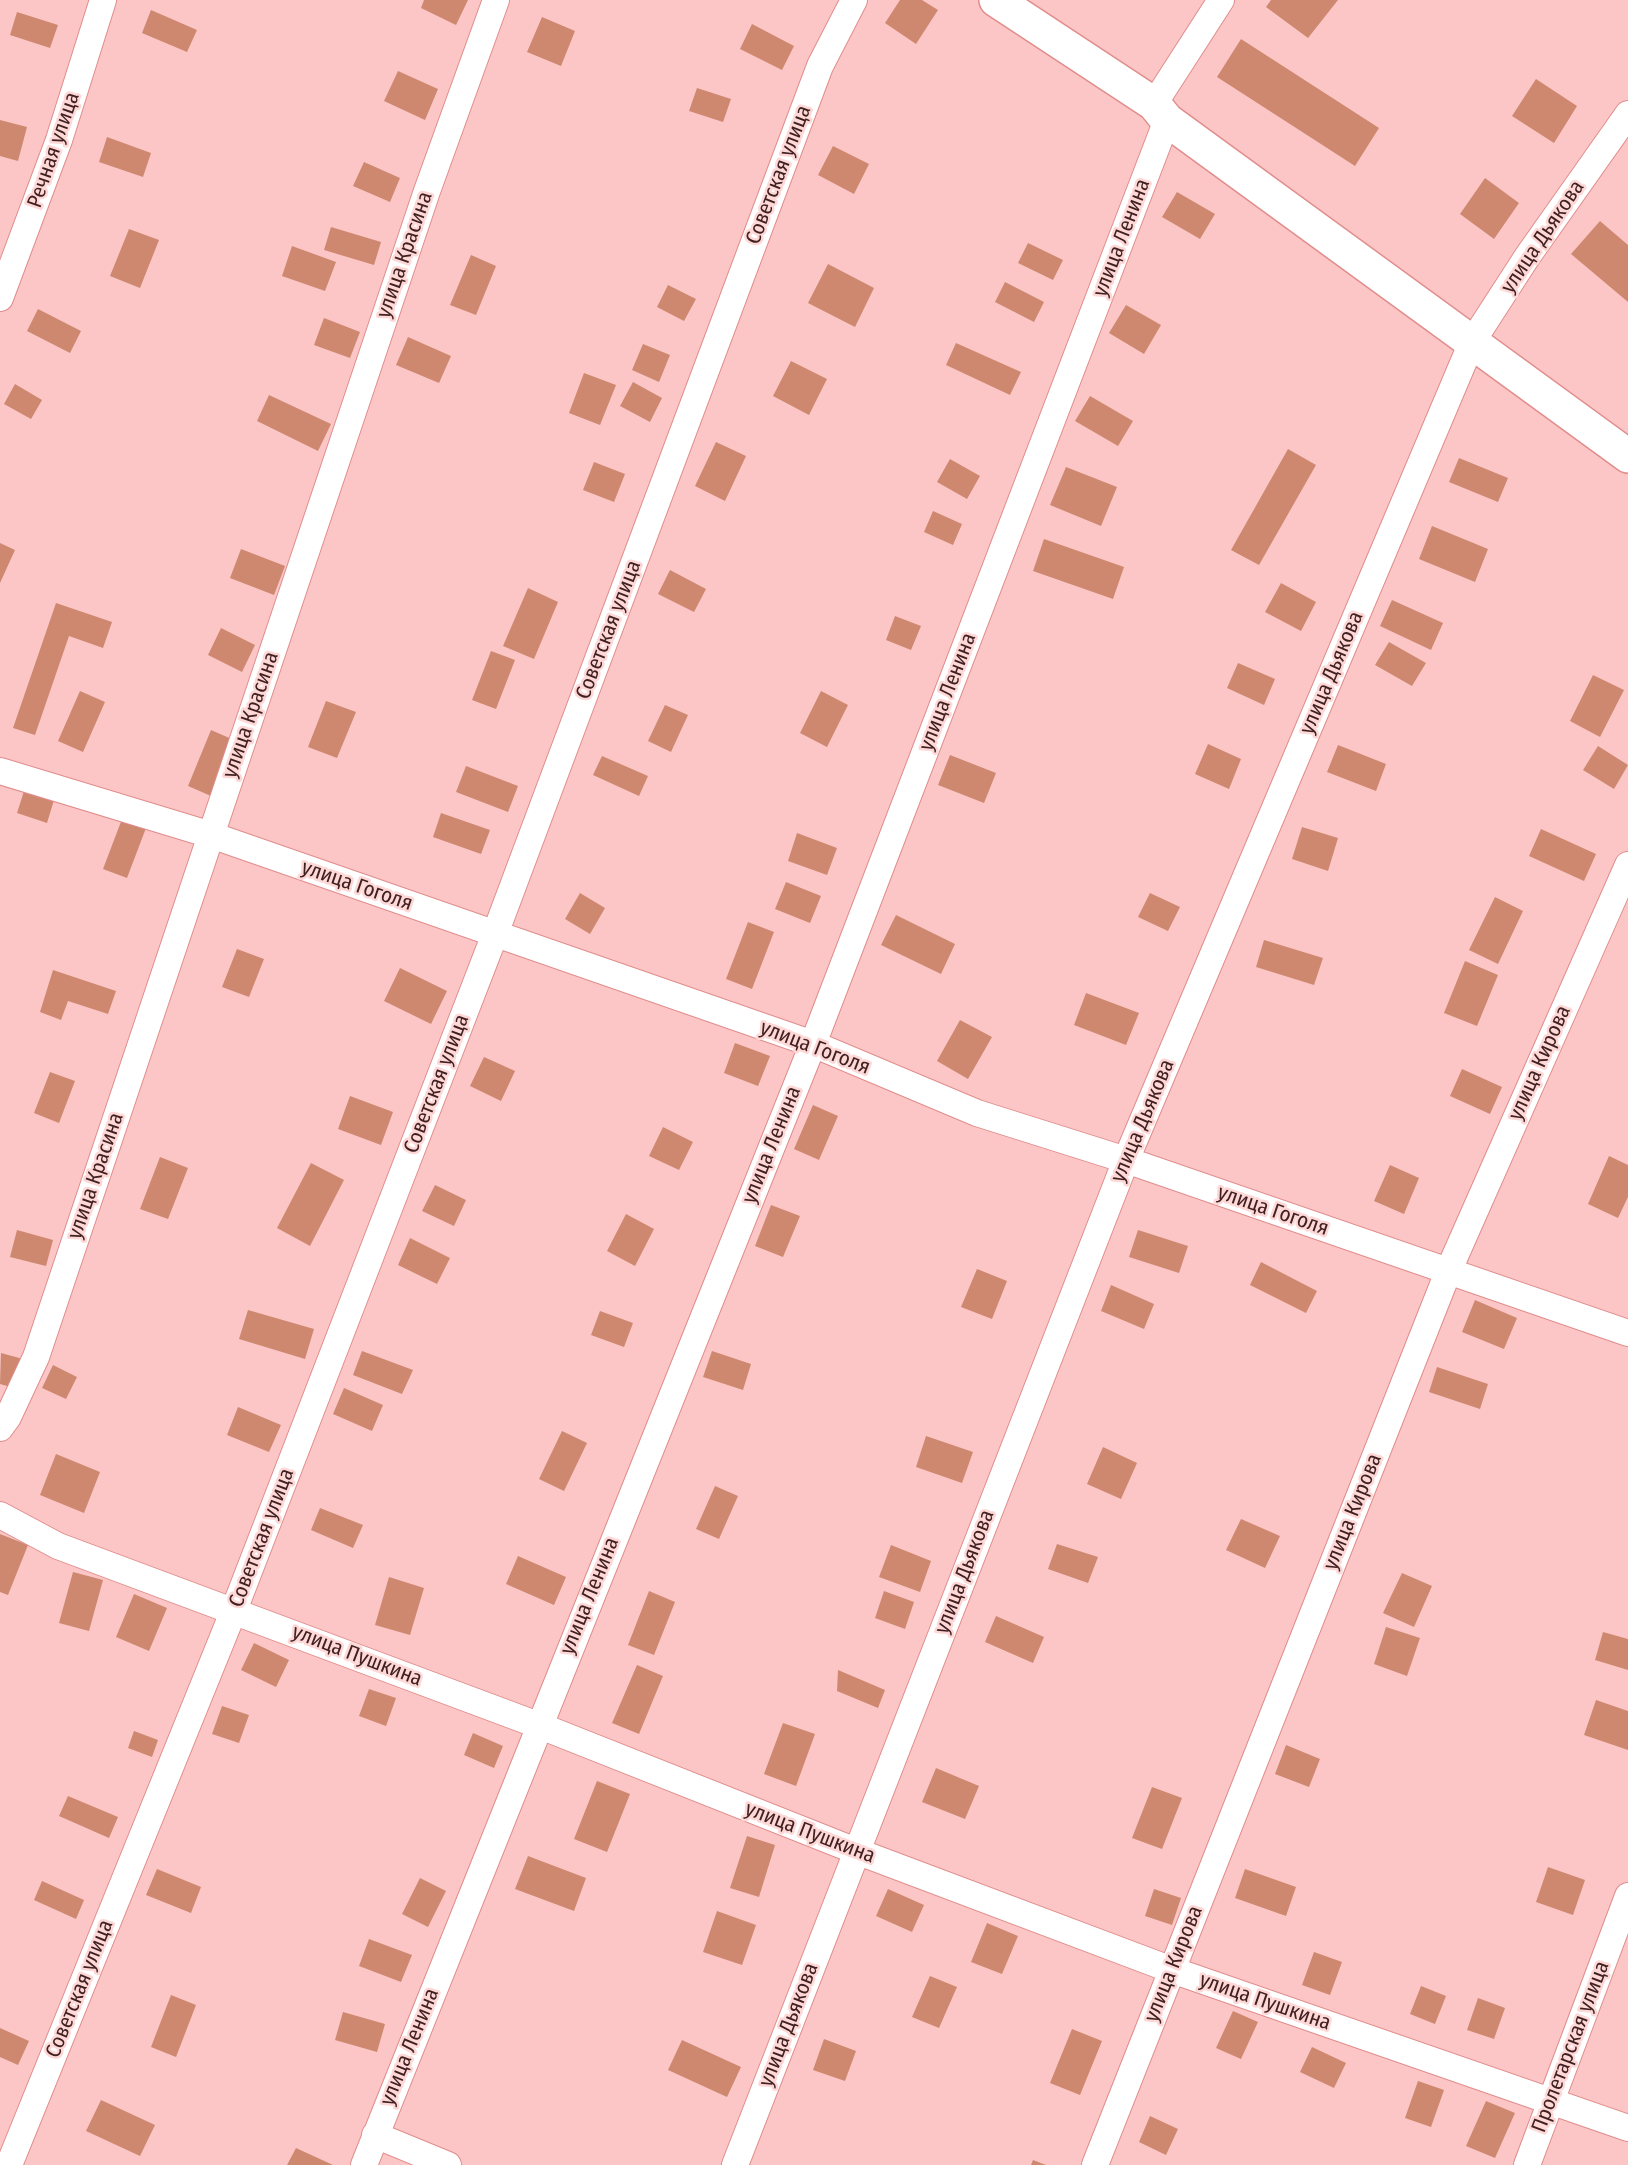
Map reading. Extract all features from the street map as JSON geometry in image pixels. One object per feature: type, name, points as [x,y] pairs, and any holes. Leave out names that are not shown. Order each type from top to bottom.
[{"type":"main road","points":[[996,0],[1161,112],[1628,456]]},
{"type":"street","name":"Речная улица","points":[[0,298],[59,140],[103,0]]},
{"type":"street","name":"улица Красина","points":[[0,1428],[8,1417],[36,1357],[427,191],[496,0]]},
{"type":"street","name":"Советская улица","points":[[9,2165],[234,1610],[495,934],[820,66],[854,0]]},
{"type":"street","name":"улица Ленина","points":[[363,2165],[813,1044],[1161,112],[1221,0]]},
{"type":"street","name":"улица Дьякова","points":[[735,2165],[1126,1160],[1472,342],[1527,257],[1628,114]]},
{"type":"street","name":"улица Гоголя","points":[[0,771],[211,835],[813,1044],[977,1113],[1126,1160],[1628,1333]]},
{"type":"street","name":"улица Кирова","points":[[1095,2165],[1448,1272],[1628,866]]},
{"type":"street","name":"улица Пушкина","points":[[0,1515],[58,1546],[538,1725],[856,1851],[1172,1970],[1628,2128]]},
{"type":"street","name":"Пролетарская улица","points":[[1527,2165],[1628,1896]]},
{"type":"street","points":[[375,2135],[447,2165]]},
{"type":"building","points":[[424,0],[468,0],[456,25],[421,8]]},
{"type":"building","points":[[900,0],[922,0],[938,10],[916,44],[885,23]]},
{"type":"building","points":[[1271,0],[1338,0],[1308,38],[1266,7]]},
{"type":"building","points":[[151,10],[197,30],[187,52],[142,33]]},
{"type":"building","points":[[17,12],[58,25],[50,48],[10,35]]},
{"type":"building","points":[[542,17],[575,31],[561,66],[527,52]]},
{"type":"building","points":[[752,24],[794,46],[782,70],[740,49]]},
{"type":"building","points":[[1241,39],[1379,128],[1355,166],[1217,77]]},
{"type":"building","points":[[398,71],[438,89],[425,120],[384,101]]},
{"type":"building","points":[[1536,79],[1577,106],[1554,143],[1512,116]]},
{"type":"building","points":[[697,88],[731,99],[723,122],[689,111]]},
{"type":"building","points":[[0,120],[27,127],[18,161],[0,156]]},
{"type":"building","points":[[107,137],[151,153],[143,177],[99,162]]},
{"type":"building","points":[[833,146],[869,164],[854,194],[818,175]]},
{"type":"building","points":[[364,162],[400,178],[390,202],[353,186]]},
{"type":"building","points":[[1485,178],[1519,203],[1494,239],[1460,214]]},
{"type":"building","points":[[1177,192],[1215,214],[1200,239],[1162,217]]},
{"type":"building","points":[[1600,221],[1628,245],[1628,302],[1571,254]]},
{"type":"building","points":[[331,227],[381,242],[374,265],[324,250]]},
{"type":"building","points":[[129,229],[159,240],[140,288],[110,276]]},
{"type":"building","points":[[1028,243],[1063,260],[1053,280],[1018,263]]},
{"type":"building","points":[[292,246],[336,262],[325,291],[282,276]]},
{"type":"building","points":[[471,255],[496,266],[476,315],[450,305]]},
{"type":"building","points":[[828,264],[874,288],[855,327],[808,303]]},
{"type":"building","points":[[1005,282],[1044,302],[1034,322],[995,302]]},
{"type":"building","points":[[668,285],[696,299],[684,321],[657,307]]},
{"type":"building","points":[[1126,305],[1161,325],[1144,354],[1109,333]]},
{"type":"building","points":[[38,309],[81,331],[70,353],[27,331]]},
{"type":"building","points":[[324,318],[360,332],[350,358],[314,345]]},
{"type":"building","points":[[408,337],[451,356],[439,383],[396,365]]},
{"type":"building","points":[[956,343],[1021,372],[1010,395],[946,365]]},
{"type":"building","points":[[643,344],[670,355],[659,382],[632,370]]},
{"type":"building","points":[[791,361],[827,379],[809,415],[773,396]]},
{"type":"building","points":[[584,373],[616,385],[600,425],[569,413]]},
{"type":"building","points":[[633,382],[662,398],[650,422],[620,406]]},
{"type":"building","points":[[15,384],[42,400],[31,419],[4,404]]},
{"type":"building","points":[[269,395],[331,424],[318,451],[257,421]]},
{"type":"building","points":[[1090,396],[1133,421],[1118,446],[1075,421]]},
{"type":"building","points":[[716,442],[746,456],[725,501],[695,486]]},
{"type":"building","points":[[1288,449],[1316,465],[1259,565],[1231,550]]},
{"type":"building","points":[[1459,458],[1508,478],[1498,502],[1449,482]]},
{"type":"building","points":[[950,459],[980,476],[967,499],[937,482]]},
{"type":"building","points":[[594,462],[625,474],[614,502],[583,490]]},
{"type":"building","points":[[1066,467],[1117,487],[1101,526],[1050,505]]},
{"type":"building","points":[[933,511],[962,524],[953,545],[924,532]]},
{"type":"building","points":[[1432,526],[1488,549],[1475,582],[1419,559]]},
{"type":"building","points":[[1044,539],[1124,567],[1113,599],[1033,571]]},
{"type":"building","points":[[0,543],[15,550],[0,583]]},
{"type":"building","points":[[241,549],[285,566],[274,595],[230,578]]},
{"type":"building","points":[[670,570],[706,589],[694,612],[658,594]]},
{"type":"building","points":[[1281,583],[1316,602],[1301,631],[1265,612]]},
{"type":"building","points":[[528,588],[558,602],[534,659],[503,646]]},
{"type":"building","points":[[1392,600],[1443,623],[1431,650],[1380,626]]},
{"type":"building","points":[[56,603],[112,622],[103,648],[69,636],[35,735],[13,728]]},
{"type":"building","points":[[895,616],[921,626],[911,650],[886,640]]},
{"type":"building","points":[[221,628],[255,645],[242,672],[208,655]]},
{"type":"building","points":[[1389,642],[1426,663],[1412,686],[1375,665]]},
{"type":"building","points":[[491,651],[515,660],[496,709],[472,700]]},
{"type":"building","points":[[1238,663],[1275,679],[1264,705],[1227,688]]},
{"type":"building","points":[[1593,675],[1624,690],[1600,737],[1570,721]]},
{"type":"building","points":[[80,691],[105,702],[83,752],[58,741]]},
{"type":"building","points":[[821,691],[848,705],[827,747],[800,733]]},
{"type":"building","points":[[326,701],[356,712],[337,758],[308,747]]},
{"type":"building","points":[[665,705],[688,715],[671,752],[648,741]]},
{"type":"building","points":[[211,730],[234,740],[211,796],[188,786]]},
{"type":"building","points":[[1208,744],[1241,759],[1229,789],[1195,774]]},
{"type":"building","points":[[1338,745],[1386,764],[1376,791],[1327,772]]},
{"type":"building","points":[[1598,746],[1628,765],[1614,789],[1583,770]]},
{"type":"building","points":[[950,755],[996,773],[984,803],[938,785]]},
{"type":"building","points":[[602,756],[648,776],[639,796],[593,775]]},
{"type":"building","points":[[466,766],[518,786],[508,812],[456,792]]},
{"type":"building","points":[[24,791],[54,800],[47,823],[17,813]]},
{"type":"building","points":[[441,813],[490,830],[481,854],[433,837]]},
{"type":"building","points":[[122,819],[146,828],[127,878],[103,869]]},
{"type":"building","points":[[1302,827],[1338,838],[1328,871],[1292,859]]},
{"type":"building","points":[[1541,829],[1596,854],[1584,881],[1529,856]]},
{"type":"building","points":[[797,833],[837,848],[827,875],[788,861]]},
{"type":"building","points":[[786,882],[821,896],[810,923],[775,909]]},
{"type":"building","points":[[580,893],[605,908],[590,934],[565,919]]},
{"type":"building","points":[[1150,893],[1180,907],[1168,931],[1138,917]]},
{"type":"building","points":[[1495,897],[1523,911],[1498,964],[1469,950]]},
{"type":"building","points":[[896,915],[955,944],[941,974],[881,945]]},
{"type":"building","points":[[748,922],[774,932],[752,989],[726,979]]},
{"type":"building","points":[[1264,940],[1323,958],[1314,985],[1256,967]]},
{"type":"building","points":[[237,949],[264,959],[249,997],[222,987]]},
{"type":"building","points":[[1465,961],[1498,975],[1477,1026],[1444,1013]]},
{"type":"building","points":[[400,968],[447,991],[431,1024],[384,1001]]},
{"type":"building","points":[[53,970],[116,991],[108,1014],[68,1001],[61,1020],[40,1012]]},
{"type":"building","points":[[1086,993],[1139,1013],[1126,1045],[1074,1025]]},
{"type":"building","points":[[960,1020],[992,1037],[968,1079],[937,1061]]},
{"type":"building","points":[[735,1043],[770,1056],[758,1086],[724,1073]]},
{"type":"building","points":[[484,1057],[515,1071],[501,1101],[470,1086]]},
{"type":"building","points":[[1462,1069],[1502,1087],[1490,1114],[1450,1096]]},
{"type":"building","points":[[50,1072],[75,1081],[59,1123],[34,1113]]},
{"type":"building","points":[[350,1096],[393,1112],[381,1145],[338,1129]]},
{"type":"building","points":[[813,1105],[838,1116],[819,1160],[794,1149]]},
{"type":"building","points":[[663,1127],[693,1142],[679,1170],[649,1156]]},
{"type":"building","points":[[1609,1156],[1628,1165],[1628,1197],[1618,1218],[1588,1204]]},
{"type":"building","points":[[160,1157],[188,1168],[168,1219],[140,1209]]},
{"type":"building","points":[[311,1163],[344,1180],[310,1246],[277,1228]]},
{"type":"building","points":[[1390,1165],[1419,1178],[1404,1214],[1374,1201]]},
{"type":"building","points":[[435,1185],[466,1200],[454,1226],[422,1211]]},
{"type":"building","points":[[771,1205],[800,1216],[783,1257],[755,1246]]},
{"type":"building","points":[[626,1214],[654,1229],[635,1266],[607,1251]]},
{"type":"building","points":[[17,1230],[53,1240],[46,1266],[10,1257]]},
{"type":"building","points":[[1138,1230],[1188,1246],[1179,1273],[1129,1257]]},
{"type":"building","points":[[410,1238],[450,1258],[437,1284],[398,1265]]},
{"type":"building","points":[[1261,1262],[1317,1291],[1306,1313],[1250,1285]]},
{"type":"building","points":[[977,1269],[1007,1281],[992,1319],[961,1307]]},
{"type":"building","points":[[1111,1285],[1154,1304],[1144,1329],[1101,1311]]},
{"type":"building","points":[[1475,1300],[1517,1318],[1504,1349],[1462,1332]]},
{"type":"building","points":[[248,1310],[314,1329],[305,1359],[239,1339]]},
{"type":"building","points":[[600,1311],[633,1323],[624,1347],[591,1335]]},
{"type":"building","points":[[362,1351],[413,1370],[402,1394],[353,1375]]},
{"type":"building","points":[[712,1351],[751,1364],[743,1390],[703,1377]]},
{"type":"building","points":[[1,1353],[23,1359],[14,1388],[0,1384]]},
{"type":"building","points":[[53,1365],[77,1377],[66,1399],[42,1388]]},
{"type":"building","points":[[1437,1367],[1488,1384],[1480,1409],[1429,1392]]},
{"type":"building","points":[[344,1388],[383,1405],[372,1431],[333,1414]]},
{"type":"building","points":[[238,1407],[281,1425],[269,1452],[227,1435]]},
{"type":"building","points":[[562,1431],[587,1443],[564,1491],[539,1479]]},
{"type":"building","points":[[926,1436],[973,1452],[962,1483],[916,1467]]},
{"type":"building","points":[[1103,1447],[1137,1463],[1121,1499],[1087,1484]]},
{"type":"building","points":[[56,1454],[100,1472],[84,1513],[40,1495]]},
{"type":"building","points":[[715,1486],[738,1496],[719,1539],[696,1529]]},
{"type":"building","points":[[320,1508],[363,1525],[353,1548],[311,1530]]},
{"type":"building","points":[[1241,1519],[1280,1536],[1265,1568],[1226,1550]]},
{"type":"building","points":[[0,1534],[28,1545],[8,1595],[0,1592]]},
{"type":"building","points":[[1057,1544],[1098,1557],[1088,1583],[1048,1569]]},
{"type":"building","points":[[891,1545],[931,1561],[920,1592],[879,1577]]},
{"type":"building","points":[[518,1556],[566,1577],[554,1605],[506,1584]]},
{"type":"building","points":[[73,1572],[103,1580],[89,1631],[59,1623]]},
{"type":"building","points":[[1402,1573],[1432,1586],[1414,1627],[1383,1613]]},
{"type":"building","points":[[389,1577],[424,1588],[410,1635],[375,1625]]},
{"type":"building","points":[[649,1591],[675,1602],[654,1655],[628,1645]]},
{"type":"building","points":[[884,1591],[914,1602],[905,1629],[875,1618]]},
{"type":"building","points":[[134,1594],[167,1608],[149,1651],[116,1637]]},
{"type":"building","points":[[996,1616],[1044,1637],[1033,1663],[985,1642]]},
{"type":"building","points":[[1386,1627],[1420,1638],[1407,1676],[1374,1664]]},
{"type":"building","points":[[1603,1632],[1628,1639],[1628,1670],[1595,1660]]},
{"type":"building","points":[[254,1643],[289,1660],[276,1687],[241,1670]]},
{"type":"building","points":[[637,1665],[663,1676],[639,1734],[612,1723]]},
{"type":"building","points":[[838,1670],[885,1690],[878,1708],[837,1691]]},
{"type":"building","points":[[369,1689],[396,1698],[386,1726],[359,1716]]},
{"type":"building","points":[[1596,1700],[1628,1711],[1628,1750],[1584,1735]]},
{"type":"building","points":[[222,1706],[249,1715],[239,1743],[212,1734]]},
{"type":"building","points":[[783,1723],[815,1734],[796,1786],[764,1774]]},
{"type":"building","points":[[134,1731],[158,1740],[152,1757],[128,1748]]},
{"type":"building","points":[[473,1733],[503,1746],[494,1768],[464,1755]]},
{"type":"building","points":[[1286,1745],[1320,1759],[1309,1787],[1275,1774]]},
{"type":"building","points":[[936,1768],[979,1786],[965,1819],[922,1802]]},
{"type":"building","points":[[597,1781],[630,1794],[607,1852],[574,1839]]},
{"type":"building","points":[[1152,1787],[1182,1798],[1162,1849],[1132,1838]]},
{"type":"building","points":[[68,1796],[118,1817],[109,1838],[59,1816]]},
{"type":"building","points":[[747,1836],[775,1845],[759,1897],[730,1888]]},
{"type":"building","points":[[528,1856],[586,1878],[574,1911],[515,1889]]},
{"type":"building","points":[[1548,1867],[1585,1880],[1573,1915],[1536,1902]]},
{"type":"building","points":[[157,1869],[201,1887],[191,1913],[146,1895]]},
{"type":"building","points":[[1245,1869],[1296,1887],[1286,1916],[1235,1898]]},
{"type":"building","points":[[420,1878],[446,1891],[428,1927],[402,1914]]},
{"type":"building","points":[[42,1881],[84,1900],[76,1919],[34,1900]]},
{"type":"building","points":[[888,1889],[924,1905],[912,1932],[876,1916]]},
{"type":"building","points":[[1154,1889],[1181,1898],[1172,1925],[1145,1916]]},
{"type":"building","points":[[717,1911],[756,1925],[742,1965],[703,1952]]},
{"type":"building","points":[[987,1923],[1018,1936],[1002,1974],[971,1962]]},
{"type":"building","points":[[369,1939],[412,1955],[401,1982],[359,1966]]},
{"type":"building","points":[[1314,1952],[1342,1962],[1330,1995],[1302,1985]]},
{"type":"building","points":[[930,1976],[957,1987],[939,2028],[912,2017]]},
{"type":"building","points":[[1421,1986],[1446,1996],[1435,2024],[1410,2014]]},
{"type":"building","points":[[171,1995],[196,2005],[176,2057],[151,2047]]},
{"type":"building","points":[[1478,1998],[1505,2008],[1494,2039],[1467,2030]]},
{"type":"building","points":[[1233,2011],[1258,2022],[1241,2059],[1216,2048]]},
{"type":"building","points":[[343,2012],[385,2024],[377,2052],[335,2040]]},
{"type":"building","points":[[0,2028],[29,2041],[18,2065],[0,2057]]},
{"type":"building","points":[[1072,2029],[1102,2041],[1080,2095],[1050,2083]]},
{"type":"building","points":[[824,2039],[856,2051],[845,2081],[813,2070]]},
{"type":"building","points":[[682,2040],[741,2067],[727,2097],[668,2070]]},
{"type":"building","points":[[1312,2047],[1346,2063],[1334,2088],[1300,2072]]},
{"type":"building","points":[[1418,2081],[1444,2090],[1431,2127],[1405,2118]]},
{"type":"building","points":[[101,2100],[155,2125],[140,2156],[86,2131]]},
{"type":"building","points":[[1486,2101],[1515,2113],[1495,2158],[1466,2146]]},
{"type":"building","points":[[1150,2116],[1178,2129],[1166,2155],[1139,2142]]},
{"type":"building","points":[[296,2148],[333,2165],[287,2165]]},
{"type":"building","points":[[1033,2160],[1046,2165],[1031,2165]]}]
